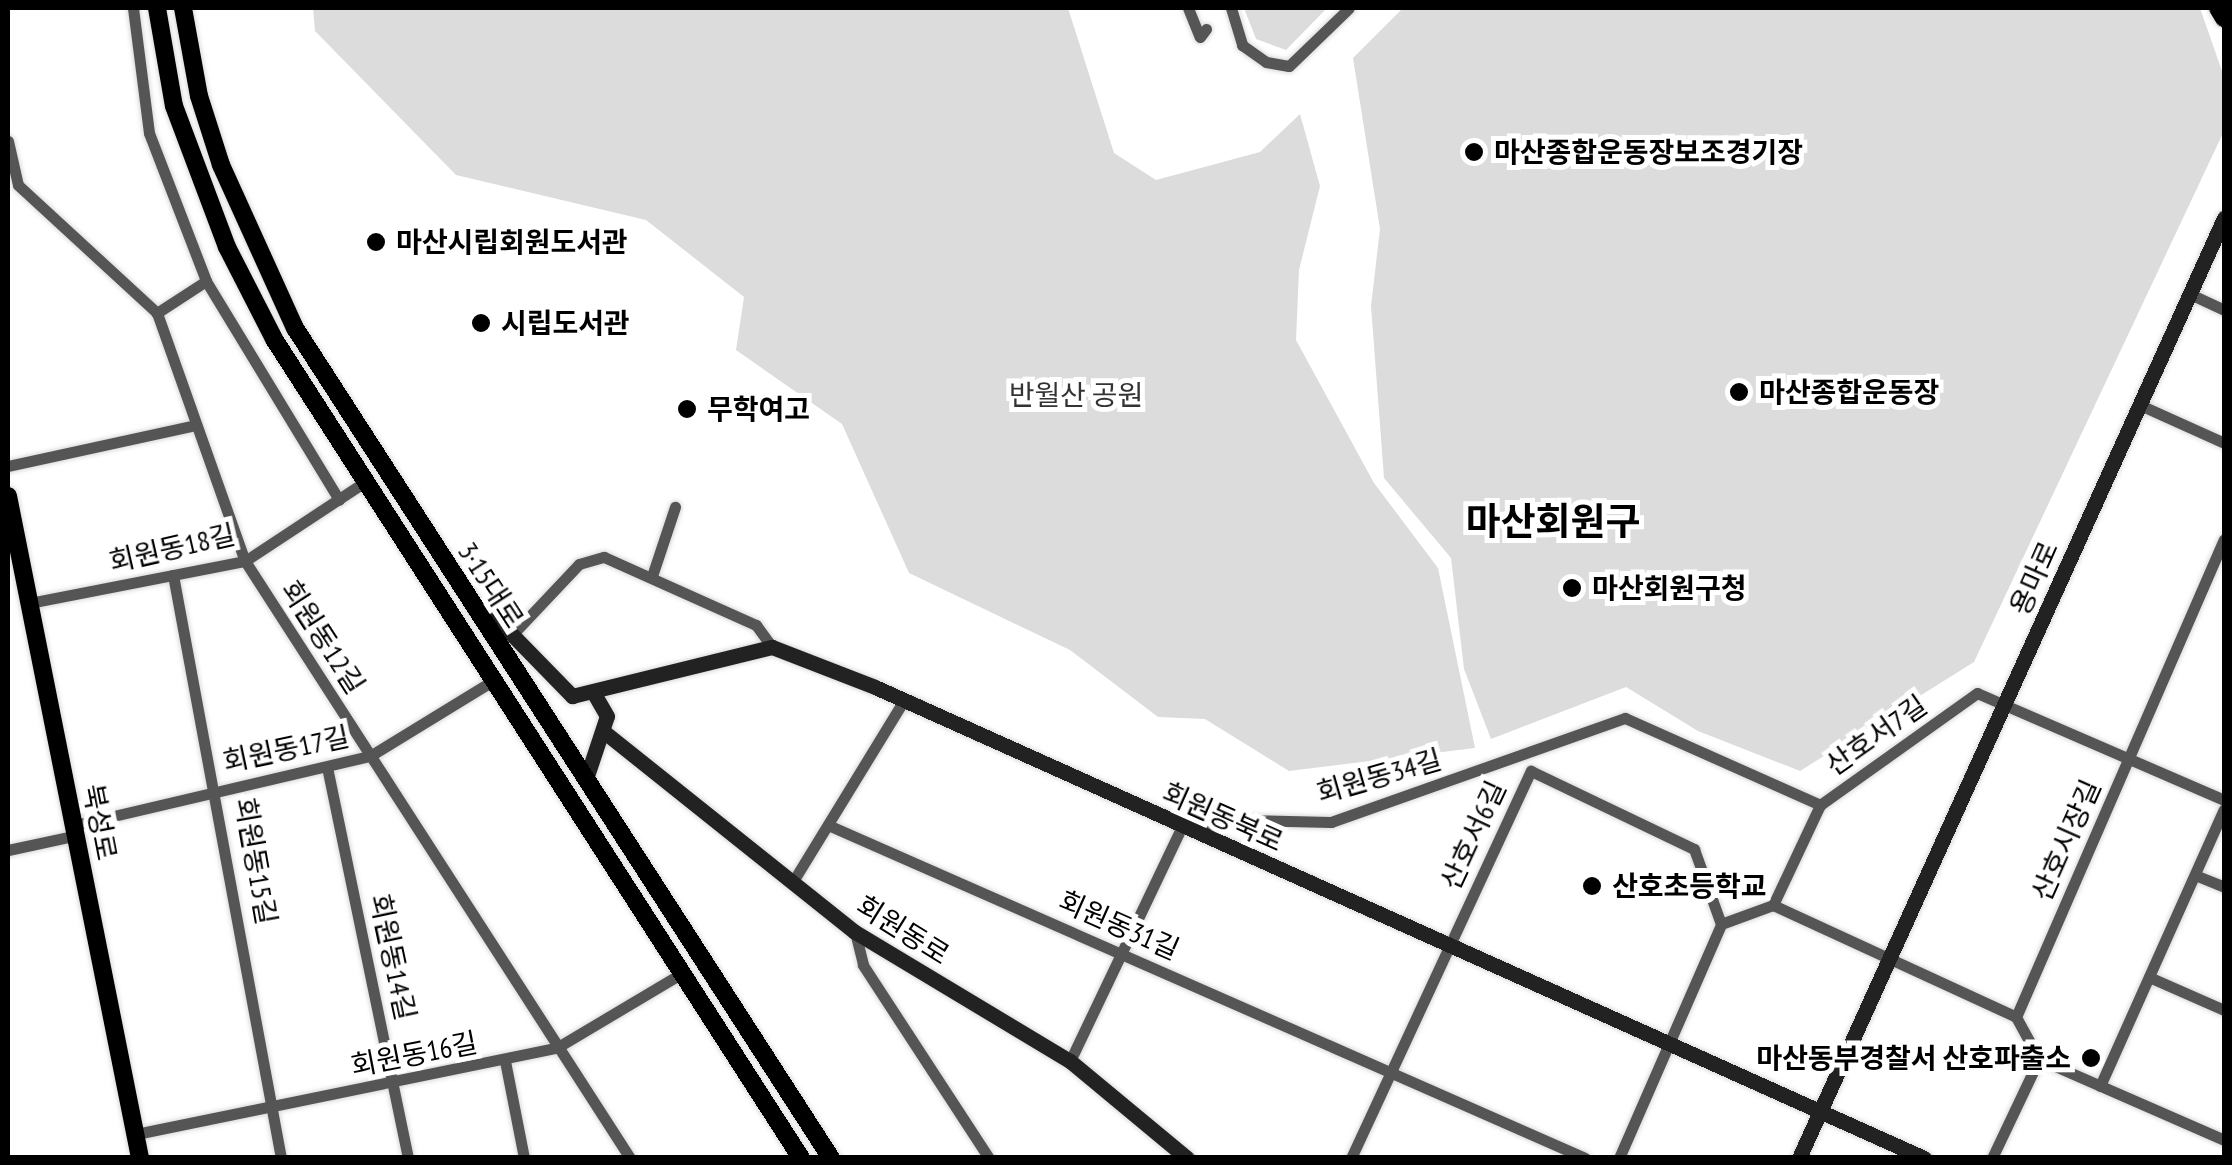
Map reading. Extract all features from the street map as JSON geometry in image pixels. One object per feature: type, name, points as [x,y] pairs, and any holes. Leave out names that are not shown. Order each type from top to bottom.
[{"type":"main road","name":"3·15대로","points":[[158,8],[174,106],[228,248],[274,339],[801,1158]]},
{"type":"main road","name":"3·15대로","points":[[184,8],[200,96],[250,239],[354,426],[831,1158]]},
{"type":"main road","points":[[2218,8],[2224,18]]},
{"type":"main road","name":"용마로","points":[[1798,1158],[2224,218]]},
{"type":"main road","name":"북성로","points":[[8,496],[140,1158]]},
{"type":"main road","points":[[475,610],[492,614],[572,696],[596,696],[772,647]]},
{"type":"main road","name":"회원동북로","points":[[772,647],[904,702],[1924,1158]]},
{"type":"main road","points":[[586,779],[607,716],[596,696]]},
{"type":"main road","name":"회원동로","points":[[603,731],[855,932],[1070,1061],[1187,1158]]},
{"type":"street","points":[[133,8],[149,133],[206,281],[339,500]]},
{"type":"street","points":[[1188,8],[1200,37],[1206,29]]},
{"type":"street","points":[[1231,8],[1242,45],[1266,62],[1289,66],[1349,8]]},
{"type":"street","name":"회원동12길","points":[[8,141],[13,186],[156,313],[244,561],[630,1158]]},
{"type":"street","points":[[156,313],[206,281]]},
{"type":"street","points":[[2190,294],[2224,310]]},
{"type":"street","points":[[2140,405],[2224,443]]},
{"type":"street","points":[[8,466],[196,424]]},
{"type":"street","name":"회원동18길","points":[[30,603],[244,561],[366,482]]},
{"type":"street","points":[[652,576],[675,507]]},
{"type":"street","name":"산호시장길","points":[[2016,1017],[2224,539]]},
{"type":"street","points":[[511,636],[571,572],[594,557],[652,576],[756,625],[772,647]]},
{"type":"street","name":"회원동15길","points":[[173,575],[276,1108],[280,1158]]},
{"type":"street","name":"회원동17길","points":[[8,850],[217,790],[370,756],[494,680]]},
{"type":"street","name":"산호서7길","points":[[1773,905],[1820,804],[1978,693],[2005,702]]},
{"type":"street","points":[[792,884],[904,702]]},
{"type":"street","points":[[2005,702],[2224,800]]},
{"type":"street","points":[[1531,771],[1516,758],[1625,718],[1820,804]]},
{"type":"street","name":"회원동34길","points":[[1205,836],[1224,812],[1246,820],[1331,822],[1516,758]]},
{"type":"street","name":"회원동14길","points":[[327,767],[408,1158]]},
{"type":"street","name":"산호서6길","points":[[1351,1158],[1531,771],[1694,849],[1721,924]]},
{"type":"street","points":[[2100,1086],[2224,809]]},
{"type":"street","name":"회원동31길","points":[[828,825],[1585,1158]]},
{"type":"street","points":[[1070,1061],[1182,826]]},
{"type":"street","points":[[2195,875],[2224,887]]},
{"type":"street","points":[[1620,1158],[1721,924],[1773,905],[2016,1017],[2040,1059],[2224,1140]]},
{"type":"street","points":[[855,932],[863,964],[989,1158]]},
{"type":"street","name":"회원동16길","points":[[136,1134],[505,1062],[558,1047],[682,972]]},
{"type":"street","points":[[2149,978],[2224,1010]]},
{"type":"street","points":[[1992,1158],[2040,1059]]},
{"type":"street","points":[[505,1062],[524,1158]]},
{"type":"green space","name":"반월산 공원","points":[[313,8],[1068,8],[1114,153],[1156,180],[1260,152],[1300,114],[1320,186],[1299,270],[1296,340],[1374,483],[1438,568],[1475,748],[1289,771],[1205,719],[1158,717],[1070,650],[909,573],[842,424],[736,350],[744,297],[646,220],[456,175],[315,31]]},
{"type":"green space","points":[[1244,8],[1327,8],[1286,50],[1256,39]]},
{"type":"green space","name":"마산종합운동장","points":[[1403,8],[2200,8],[2224,77],[2224,131],[1974,662],[1800,771],[1698,731],[1626,687],[1491,739],[1464,669],[1451,558],[1384,478],[1371,306],[1380,229],[1353,58]]},
{"type":"place","name":"마산종합운동장보조경기장","points":[[1474,152]]},
{"type":"place","name":"마산시립회원도서관","points":[[376,242]]},
{"type":"place","name":"시립도서관","points":[[481,323]]},
{"type":"place","name":"마산종합운동장","points":[[1739,392]]},
{"type":"place","name":"무학여고","points":[[687,409]]},
{"type":"place","name":"마산회원구청","points":[[1572,588]]},
{"type":"place","name":"산호초등학교","points":[[1592,886]]},
{"type":"place","name":"마산동부경찰서 산호파출소","points":[[2091,1058]]},
{"type":"district","name":"마산회원구","points":[[1553,521]]}]
